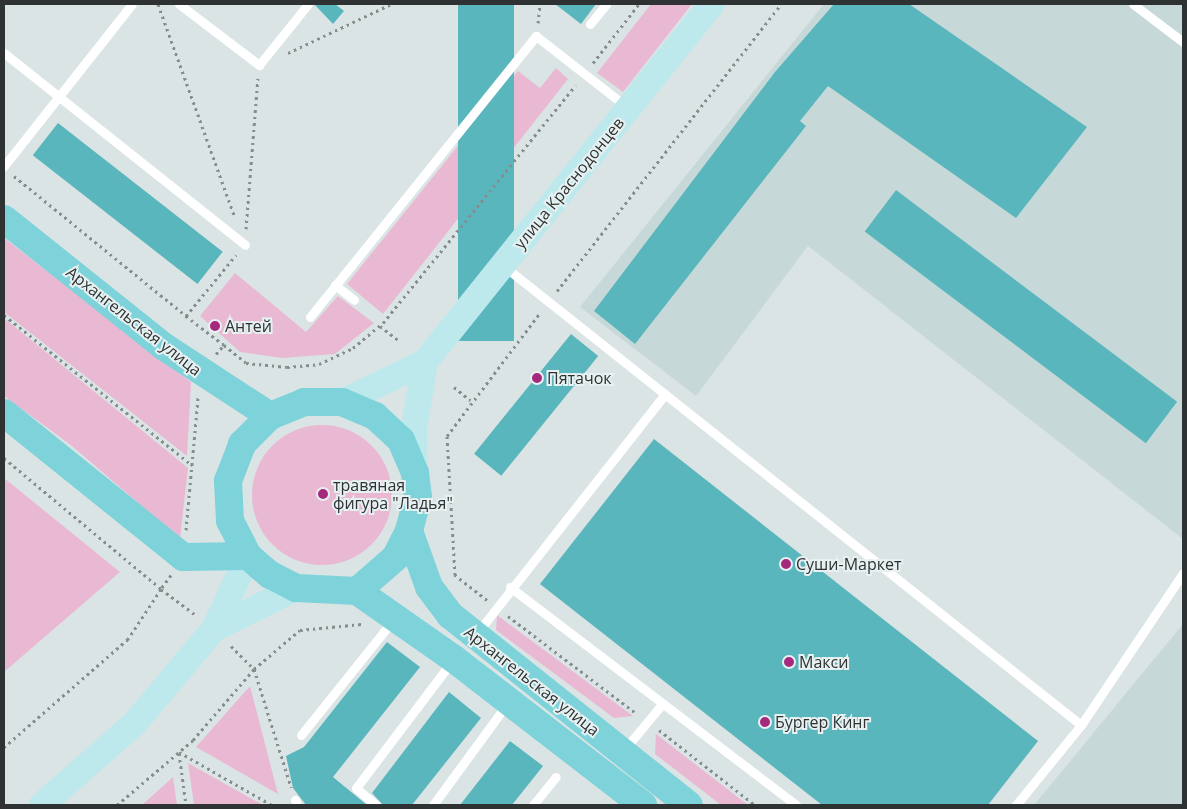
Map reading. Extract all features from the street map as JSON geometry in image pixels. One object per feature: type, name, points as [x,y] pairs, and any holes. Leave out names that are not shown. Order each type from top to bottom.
[{"type":"main road","name":"улица Краснодонцев","points":[[342,402],[424,362],[712,4]]},
{"type":"main road","name":"Архангельская улица","points":[[4,219],[200,372],[270,416]]},
{"type":"main road","points":[[415,473],[400,440],[375,416],[342,402],[304,402],[270,416],[242,444],[228,481],[230,521],[248,556],[270,576],[296,588],[357,591],[396,557],[409,531],[418,497],[415,473],[414,428],[424,362]]},
{"type":"main road","points":[[4,413],[183,557],[248,556]]},
{"type":"main road","name":"Архангельская улица","points":[[409,531],[428,587],[475,637],[689,805]]},
{"type":"main road","points":[[42,805],[135,723],[214,629],[248,556]]},
{"type":"main road","points":[[214,629],[296,588]]},
{"type":"main road","name":"Архангельская улица","points":[[357,591],[390,624],[454,659],[643,805]]},
{"type":"lane","points":[[4,166],[132,4]]},
{"type":"lane","points":[[179,4],[259,65],[308,4]]},
{"type":"lane","points":[[590,24],[606,4]]},
{"type":"lane","points":[[1133,4],[1183,42]]},
{"type":"lane","points":[[310,317],[536,36],[629,109]]},
{"type":"lane","points":[[4,53],[245,245]]},
{"type":"lane","points":[[503,265],[1081,725]]},
{"type":"lane","points":[[336,285],[354,300]]},
{"type":"lane","points":[[475,637],[510,587],[665,394]]},
{"type":"lane","points":[[1016,805],[1081,725],[1183,573]]},
{"type":"lane","points":[[510,587],[796,805]]},
{"type":"lane","points":[[301,735],[390,624]]},
{"type":"lane","points":[[376,805],[356,788],[454,659]]},
{"type":"lane","points":[[433,805],[508,702]]},
{"type":"lane","points":[[622,752],[662,704]]},
{"type":"lane","points":[[533,805],[556,777]]},
{"type":"path","points":[[158,4],[245,245]]},
{"type":"path","points":[[186,316],[245,245],[259,65],[391,4]]},
{"type":"path","points":[[536,36],[540,4]]},
{"type":"path","points":[[11,174],[246,363],[318,364],[353,348],[380,326],[585,74],[639,4]]},
{"type":"path","points":[[755,805],[455,575],[447,436],[470,400],[781,4]]},
{"type":"path","points":[[4,315],[192,465]]},
{"type":"path","points":[[380,326],[398,340]]},
{"type":"path","points":[[4,747],[128,639],[183,557],[200,372],[224,345]]},
{"type":"path","points":[[454,387],[470,400]]},
{"type":"path","points":[[4,458],[161,589],[214,629],[254,669],[296,803]]},
{"type":"path","points":[[117,805],[179,752],[254,669],[300,630],[358,623],[390,624]]},
{"type":"path","points":[[179,752],[186,805]]},
{"type":"path","points":[[179,752],[272,805]]},
{"type":"shaded area","points":[[651,4],[692,4],[623,92],[597,73]]},
{"type":"shaded area","points":[[824,4],[1183,4],[1183,539],[808,246],[696,396],[580,307]]},
{"type":"shaded area","points":[[556,68],[568,79],[383,314],[347,284],[518,71],[540,88]]},
{"type":"shaded area","points":[[4,238],[191,382],[187,456],[4,312]]},
{"type":"shaded area","points":[[235,273],[306,332],[338,296],[374,323],[335,354],[282,358],[240,352],[200,316]]},
{"type":"shaded area","points":[[4,318],[188,468],[180,539],[72,446],[4,396]]},
{"type":"shaded area","points":[[322,425],[336,426],[349,430],[372,445],[387,468],[391,481],[391,509],[387,522],[372,545],[349,560],[336,564],[322,565],[308,564],[295,560],[272,545],[257,522],[253,509],[252,495],[253,481],[257,468],[272,445],[295,430],[308,426]]},
{"type":"shaded area","points":[[4,478],[120,572],[4,672]]},
{"type":"shaded area","points":[[497,615],[633,716],[614,718],[496,630]]},
{"type":"shaded area","points":[[1183,624],[1183,805],[1034,805]]},
{"type":"shaded area","points":[[250,686],[278,794],[196,747]]},
{"type":"shaded area","points":[[656,734],[748,805],[721,805],[655,754]]},
{"type":"shaded area","points":[[188,763],[261,804],[194,805]]},
{"type":"shaded area","points":[[173,777],[177,805],[142,805]]},
{"type":"building","points":[[314,4],[335,4],[344,11],[333,24]]},
{"type":"building","points":[[458,4],[514,4],[514,341],[458,341]]},
{"type":"building","points":[[555,4],[596,4],[581,24]]},
{"type":"building","points":[[834,4],[909,4],[1087,127],[1016,218],[828,86],[800,121],[806,126],[635,344],[594,311],[775,72]]},
{"type":"building","points":[[58,123],[223,252],[197,284],[33,155]]},
{"type":"building","points":[[896,190],[1177,402],[1146,443],[865,232]]},
{"type":"building","points":[[571,334],[598,356],[501,476],[474,454]]},
{"type":"building","name":"Макси","points":[[654,439],[1038,741],[988,805],[822,805],[540,584]]},
{"type":"building","points":[[387,642],[420,667],[333,777],[367,805],[306,805],[293,788],[286,756],[304,747]]},
{"type":"building","points":[[449,692],[481,718],[412,805],[383,805],[372,793]]},
{"type":"building","points":[[510,741],[543,766],[512,805],[460,805]]},
{"type":"place","name":"Антей","points":[[215,326]]},
{"type":"place","name":"Пятачок","points":[[537,378]]},
{"type":"place","name":"травяная фигура \"Ладья\"","points":[[323,494]]},
{"type":"place","name":"Суши-Маркет","points":[[786,564]]},
{"type":"place","name":"Макси","points":[[789,662]]},
{"type":"place","name":"Бургер Кинг","points":[[765,722]]}]
